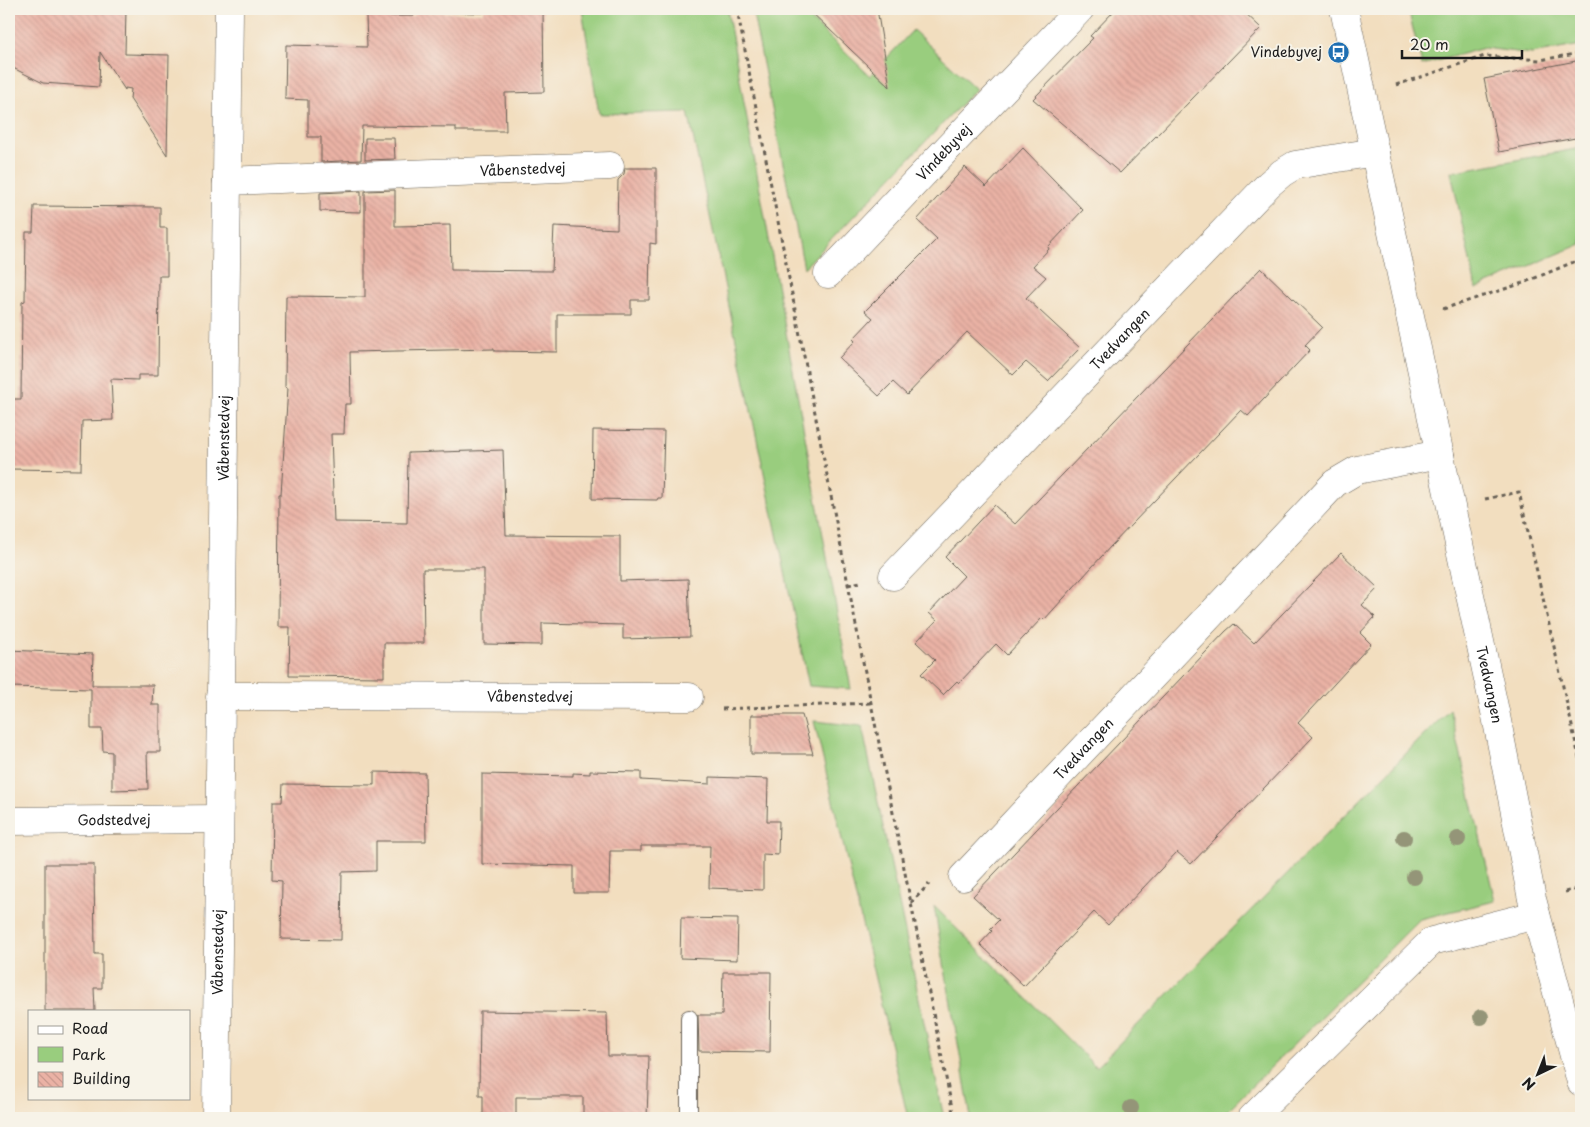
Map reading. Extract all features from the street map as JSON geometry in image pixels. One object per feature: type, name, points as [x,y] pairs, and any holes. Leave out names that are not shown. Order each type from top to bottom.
[{"type":"street","name":"Våbenstedvej","points":[[216,1118],[229,9]]},
{"type":"street","name":"Vindebyvej","points":[[828,274],[1080,9]]},
{"type":"street","name":"Tvedvangen","points":[[1344,9],[1496,716],[1530,889],[1581,1077]]},
{"type":"street","name":"Tvedvangen","points":[[893,576],[1269,184],[1296,165],[1374,152]]},
{"type":"street","name":"Våbenstedvej","points":[[227,181],[610,166]]},
{"type":"street","name":"Tvedvangen","points":[[963,877],[1335,483],[1357,470],[1440,454]]},
{"type":"street","name":"Våbenstedvej","points":[[220,696],[689,697]]},
{"type":"street","name":"Godstedvej","points":[[9,821],[219,819]]},
{"type":"street","points":[[1252,1118],[1279,1108],[1432,941],[1536,915]]},
{"type":"lane","points":[[689,1018],[689,1118]]},
{"type":"path","points":[[737,9],[871,703],[954,1118]]},
{"type":"path","points":[[1362,96],[1484,56],[1540,60],[1581,53]]},
{"type":"path","points":[[1411,320],[1523,283],[1581,259]]},
{"type":"path","points":[[1450,507],[1519,492],[1581,766]]},
{"type":"path","points":[[689,697],[704,710],[871,703]]},
{"type":"green space","points":[[582,9],[727,9],[851,689],[809,686],[688,112],[599,114]]},
{"type":"green space","points":[[752,9],[800,9],[870,76],[913,30],[976,89],[804,268]]},
{"type":"green space","points":[[1408,9],[1581,9],[1581,45],[1532,54],[1484,48],[1422,65]]},
{"type":"green space","points":[[1581,148],[1581,244],[1476,289],[1451,172]]},
{"type":"green space","points":[[1450,709],[1495,901],[1420,919],[1220,1118],[971,1118],[934,906],[1096,1067]]},
{"type":"green space","points":[[814,721],[862,726],[944,1118],[908,1118]]},
{"type":"building","points":[[9,9],[126,9],[125,54],[169,55],[167,155],[130,99],[131,89],[125,88],[125,90],[100,52],[99,87],[43,83],[9,66]]},
{"type":"building","points":[[483,9],[543,9],[544,92],[505,93],[506,131],[456,131],[456,127],[362,126],[361,160],[321,162],[321,137],[308,137],[308,100],[285,99],[286,45],[367,47],[366,16],[414,16],[414,12],[483,13]]},
{"type":"building","points":[[808,9],[877,9],[890,87]]},
{"type":"building","points":[[1116,9],[1241,9],[1261,28],[1120,173],[1033,99],[1093,38],[1090,36]]},
{"type":"building","points":[[1581,60],[1581,137],[1499,152],[1484,79]]},
{"type":"building","points":[[365,138],[394,138],[395,159],[365,160]]},
{"type":"building","points":[[1023,148],[1083,210],[1033,266],[1046,277],[1026,298],[1080,348],[1048,381],[1026,362],[1013,375],[967,332],[907,395],[893,382],[879,396],[839,358],[855,341],[853,339],[873,318],[865,311],[937,239],[917,220],[965,167],[986,187]]},
{"type":"building","points":[[625,168],[656,168],[656,244],[650,243],[649,300],[631,300],[631,314],[557,314],[557,352],[494,351],[494,349],[350,352],[351,404],[345,404],[344,434],[331,434],[334,522],[407,523],[408,453],[503,450],[506,535],[620,536],[620,581],[688,579],[690,637],[623,639],[623,625],[542,623],[542,645],[484,644],[484,569],[423,569],[424,643],[384,643],[384,677],[289,676],[290,627],[278,627],[279,494],[281,494],[288,388],[285,387],[286,296],[365,297],[365,191],[395,190],[395,226],[450,225],[451,270],[552,271],[554,226],[617,229],[618,180],[624,174]]},
{"type":"building","points":[[361,191],[361,212],[320,211],[320,193]]},
{"type":"building","points":[[34,206],[160,207],[160,228],[167,228],[167,276],[159,276],[158,375],[138,375],[138,380],[111,379],[113,420],[82,421],[81,470],[9,469],[9,399],[21,399],[22,302],[25,301],[26,232],[33,232]]},
{"type":"building","points":[[1261,268],[1322,327],[1305,345],[1310,350],[1248,416],[1241,410],[1111,546],[1044,620],[1042,618],[1007,655],[996,644],[959,683],[957,681],[943,695],[921,674],[935,660],[916,642],[937,620],[929,613],[964,576],[945,557],[994,505],[1015,524]]},
{"type":"building","points":[[593,430],[664,431],[662,498],[657,500],[592,499]]},
{"type":"building","points":[[1341,553],[1378,588],[1362,605],[1375,617],[1360,633],[1371,644],[1298,723],[1313,737],[1191,864],[1177,852],[1108,925],[1094,912],[1024,986],[980,944],[999,920],[973,896],[1226,631],[1234,624],[1254,643]]},
{"type":"building","points":[[9,650],[93,654],[92,685],[153,685],[152,705],[160,705],[160,752],[147,752],[148,789],[112,790],[112,752],[103,751],[102,729],[91,729],[91,689],[9,687]]},
{"type":"building","points":[[751,715],[802,715],[813,754],[751,754]]},
{"type":"building","points":[[590,771],[641,772],[641,780],[710,784],[710,777],[768,779],[767,821],[779,821],[778,855],[763,854],[763,890],[709,888],[710,846],[641,846],[641,851],[610,851],[609,893],[574,893],[574,866],[482,864],[482,774],[573,776],[573,773],[590,774]]},
{"type":"building","points":[[374,772],[425,773],[426,841],[376,841],[376,871],[342,872],[341,940],[281,939],[282,881],[272,880],[273,802],[282,802],[283,784],[374,785]]},
{"type":"building","points":[[45,864],[94,864],[95,954],[102,954],[102,988],[94,988],[95,1010],[45,1010]]},
{"type":"building","points":[[681,918],[738,919],[737,960],[680,958]]},
{"type":"building","points":[[723,972],[771,972],[770,1052],[699,1051],[698,1015],[722,1015]]},
{"type":"building","points":[[480,1011],[607,1013],[608,1056],[649,1056],[647,1118],[583,1118],[583,1097],[516,1097],[516,1118],[483,1118],[483,1096],[479,1096]]},
{"type":"place","name":"Vindebyvej","points":[[1338,52]]}]
